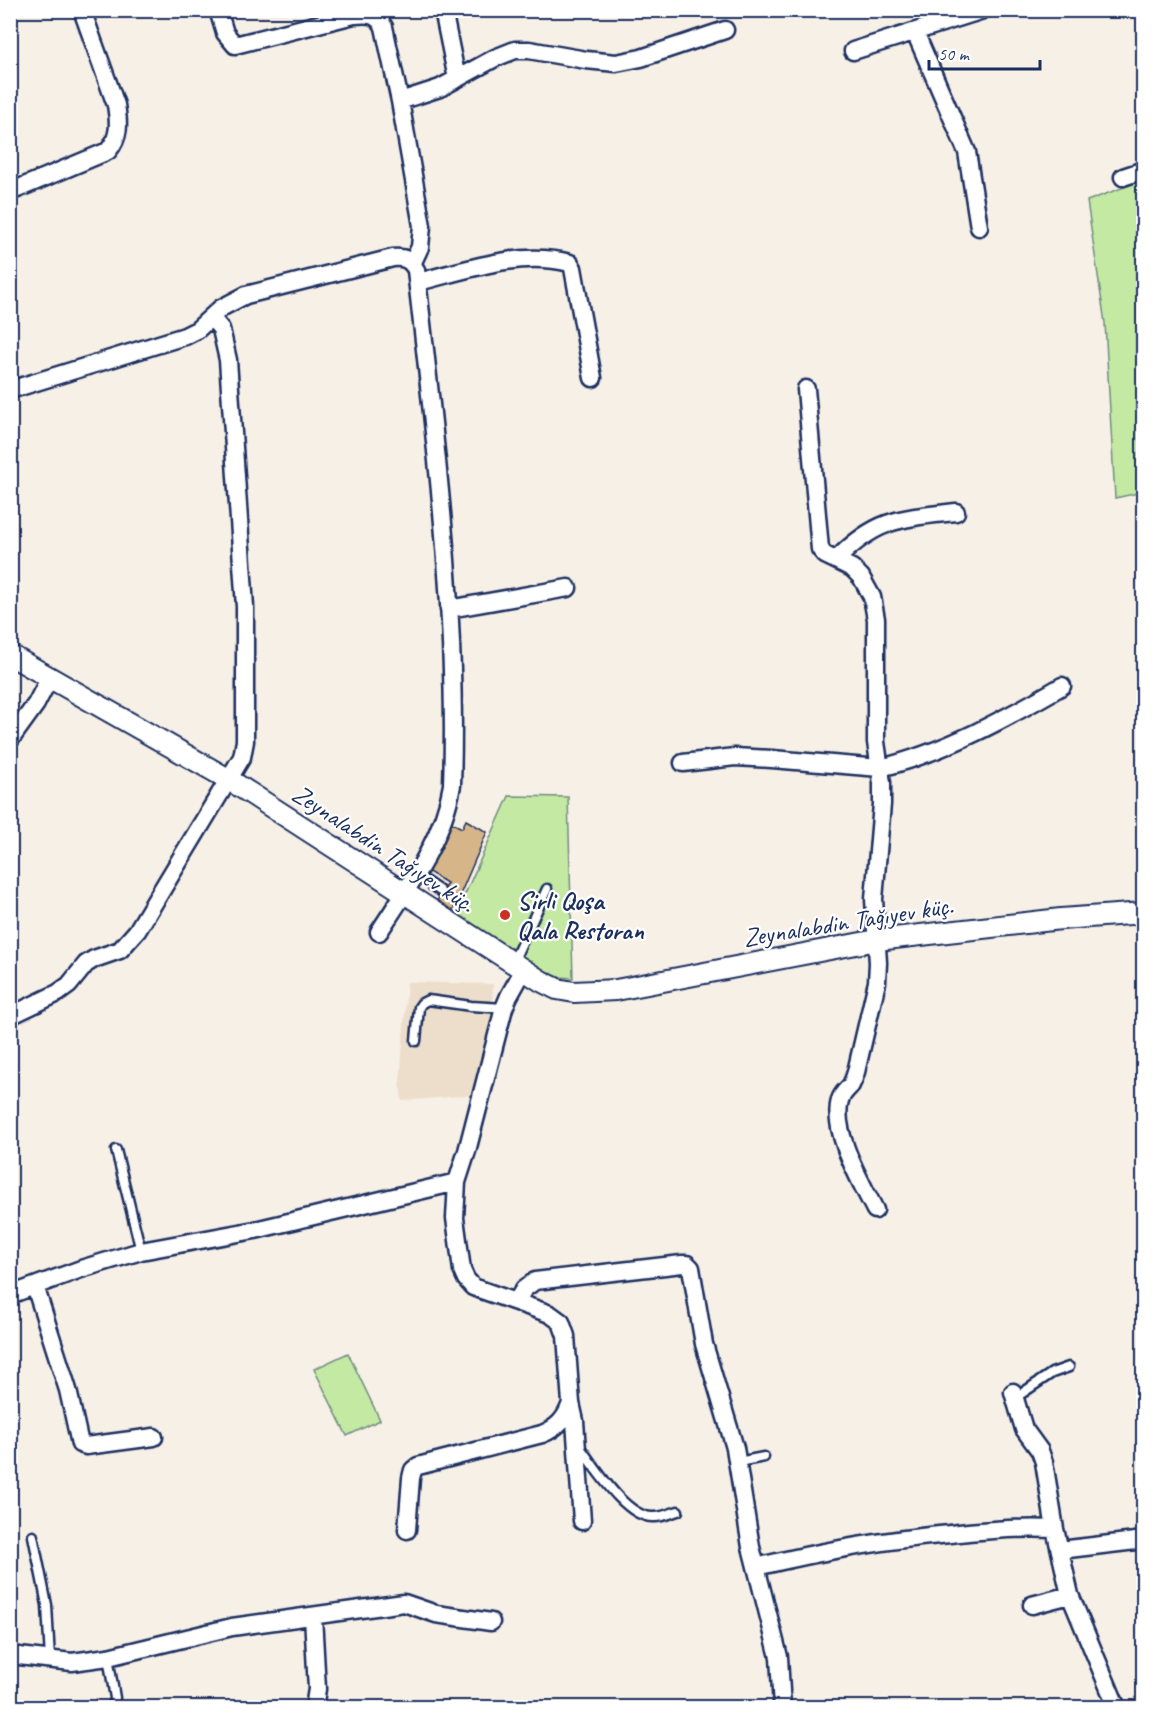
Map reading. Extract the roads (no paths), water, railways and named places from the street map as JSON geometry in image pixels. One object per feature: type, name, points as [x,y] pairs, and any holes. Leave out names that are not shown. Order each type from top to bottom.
[{"type":"street","points":[[10,192],[108,151],[114,144],[119,122],[116,105],[82,10]]},
{"type":"street","points":[[218,10],[225,33],[235,45],[354,15],[375,15],[380,19],[384,27],[400,101],[422,226],[420,248],[413,262],[418,282],[446,555],[452,785],[449,804],[441,826],[405,892],[379,933]]},
{"type":"street","points":[[443,10],[457,79]]},
{"type":"street","points":[[853,51],[983,10]]},
{"type":"street","points":[[400,101],[440,88],[495,58],[515,50],[616,63],[641,58],[725,30]]},
{"type":"street","points":[[915,32],[968,152],[979,227]]},
{"type":"street","points":[[1123,177],[1143,170]]},
{"type":"street","points":[[10,390],[184,336],[197,330],[221,308],[246,295],[393,258],[403,258],[413,262]]},
{"type":"street","points":[[418,282],[512,260],[531,258],[570,263],[573,268],[593,378]]},
{"type":"street","points":[[10,1016],[58,993],[69,985],[86,964],[120,950],[138,932],[242,757],[245,741],[245,607],[228,360],[220,329],[211,317]]},
{"type":"street","points":[[806,389],[820,549],[825,555],[852,568],[861,577],[872,597],[876,619],[876,742],[882,804],[874,899],[877,982],[856,1072],[851,1084],[841,1095],[838,1114],[839,1126],[854,1166],[875,1210]]},
{"type":"street","points":[[837,559],[855,541],[890,522],[956,512]]},
{"type":"street","points":[[449,609],[568,588]]},
{"type":"street","name":"Zeynalabdin Tağıyev küç.","points":[[10,655],[228,779],[405,892],[518,968],[557,988],[574,992],[616,990],[877,940],[1040,921],[1143,913]]},
{"type":"street","points":[[10,740],[36,704],[50,677]]},
{"type":"street","points":[[683,763],[735,758],[880,768],[963,738],[1006,718],[1062,686]]},
{"type":"street","points":[[518,968],[504,1008],[457,1182],[455,1218],[462,1270],[473,1287],[550,1314],[561,1322],[566,1336],[571,1403],[575,1421],[582,1521]]},
{"type":"street","points":[[10,1294],[141,1251],[255,1230],[457,1182]]},
{"type":"street","points":[[516,1302],[524,1289],[535,1281],[687,1264],[691,1268],[704,1344],[738,1461],[747,1529],[779,1657],[782,1707]]},
{"type":"street","points":[[35,1286],[68,1390],[77,1440],[80,1444],[86,1446],[154,1437]]},
{"type":"street","points":[[1014,1395],[1024,1429],[1040,1451],[1044,1462],[1055,1529],[1070,1595],[1117,1707]]},
{"type":"street","points":[[407,1530],[411,1478],[413,1470],[418,1466],[542,1434],[559,1425],[571,1403]]},
{"type":"street","points":[[756,1567],[853,1545],[905,1538],[1025,1527],[1055,1529]]},
{"type":"street","points":[[1060,1551],[1143,1540]]},
{"type":"street","points":[[1032,1605],[1070,1595]]},
{"type":"street","points":[[10,1655],[72,1662],[108,1658],[232,1627],[404,1603],[436,1614],[491,1622]]},
{"type":"street","points":[[313,1616],[317,1689],[314,1707]]},
{"type":"lane","points":[[415,874],[441,891]]},
{"type":"lane","points":[[518,968],[547,889]]},
{"type":"lane","points":[[416,1041],[419,1007],[429,1000],[504,1008]]},
{"type":"lane","points":[[116,1150],[141,1251]]},
{"type":"lane","points":[[1014,1395],[1052,1373],[1069,1367]]},
{"type":"lane","points":[[576,1443],[624,1504],[640,1514],[654,1518],[678,1511]]},
{"type":"lane","points":[[738,1461],[764,1456]]},
{"type":"lane","points":[[33,1536],[47,1605],[50,1660]]},
{"type":"lane","points":[[108,1658],[115,1698],[114,1703],[109,1707]]},
{"type":"place","name":"Sirli Qoşa Qala Restoran","points":[[505,915]]}]
